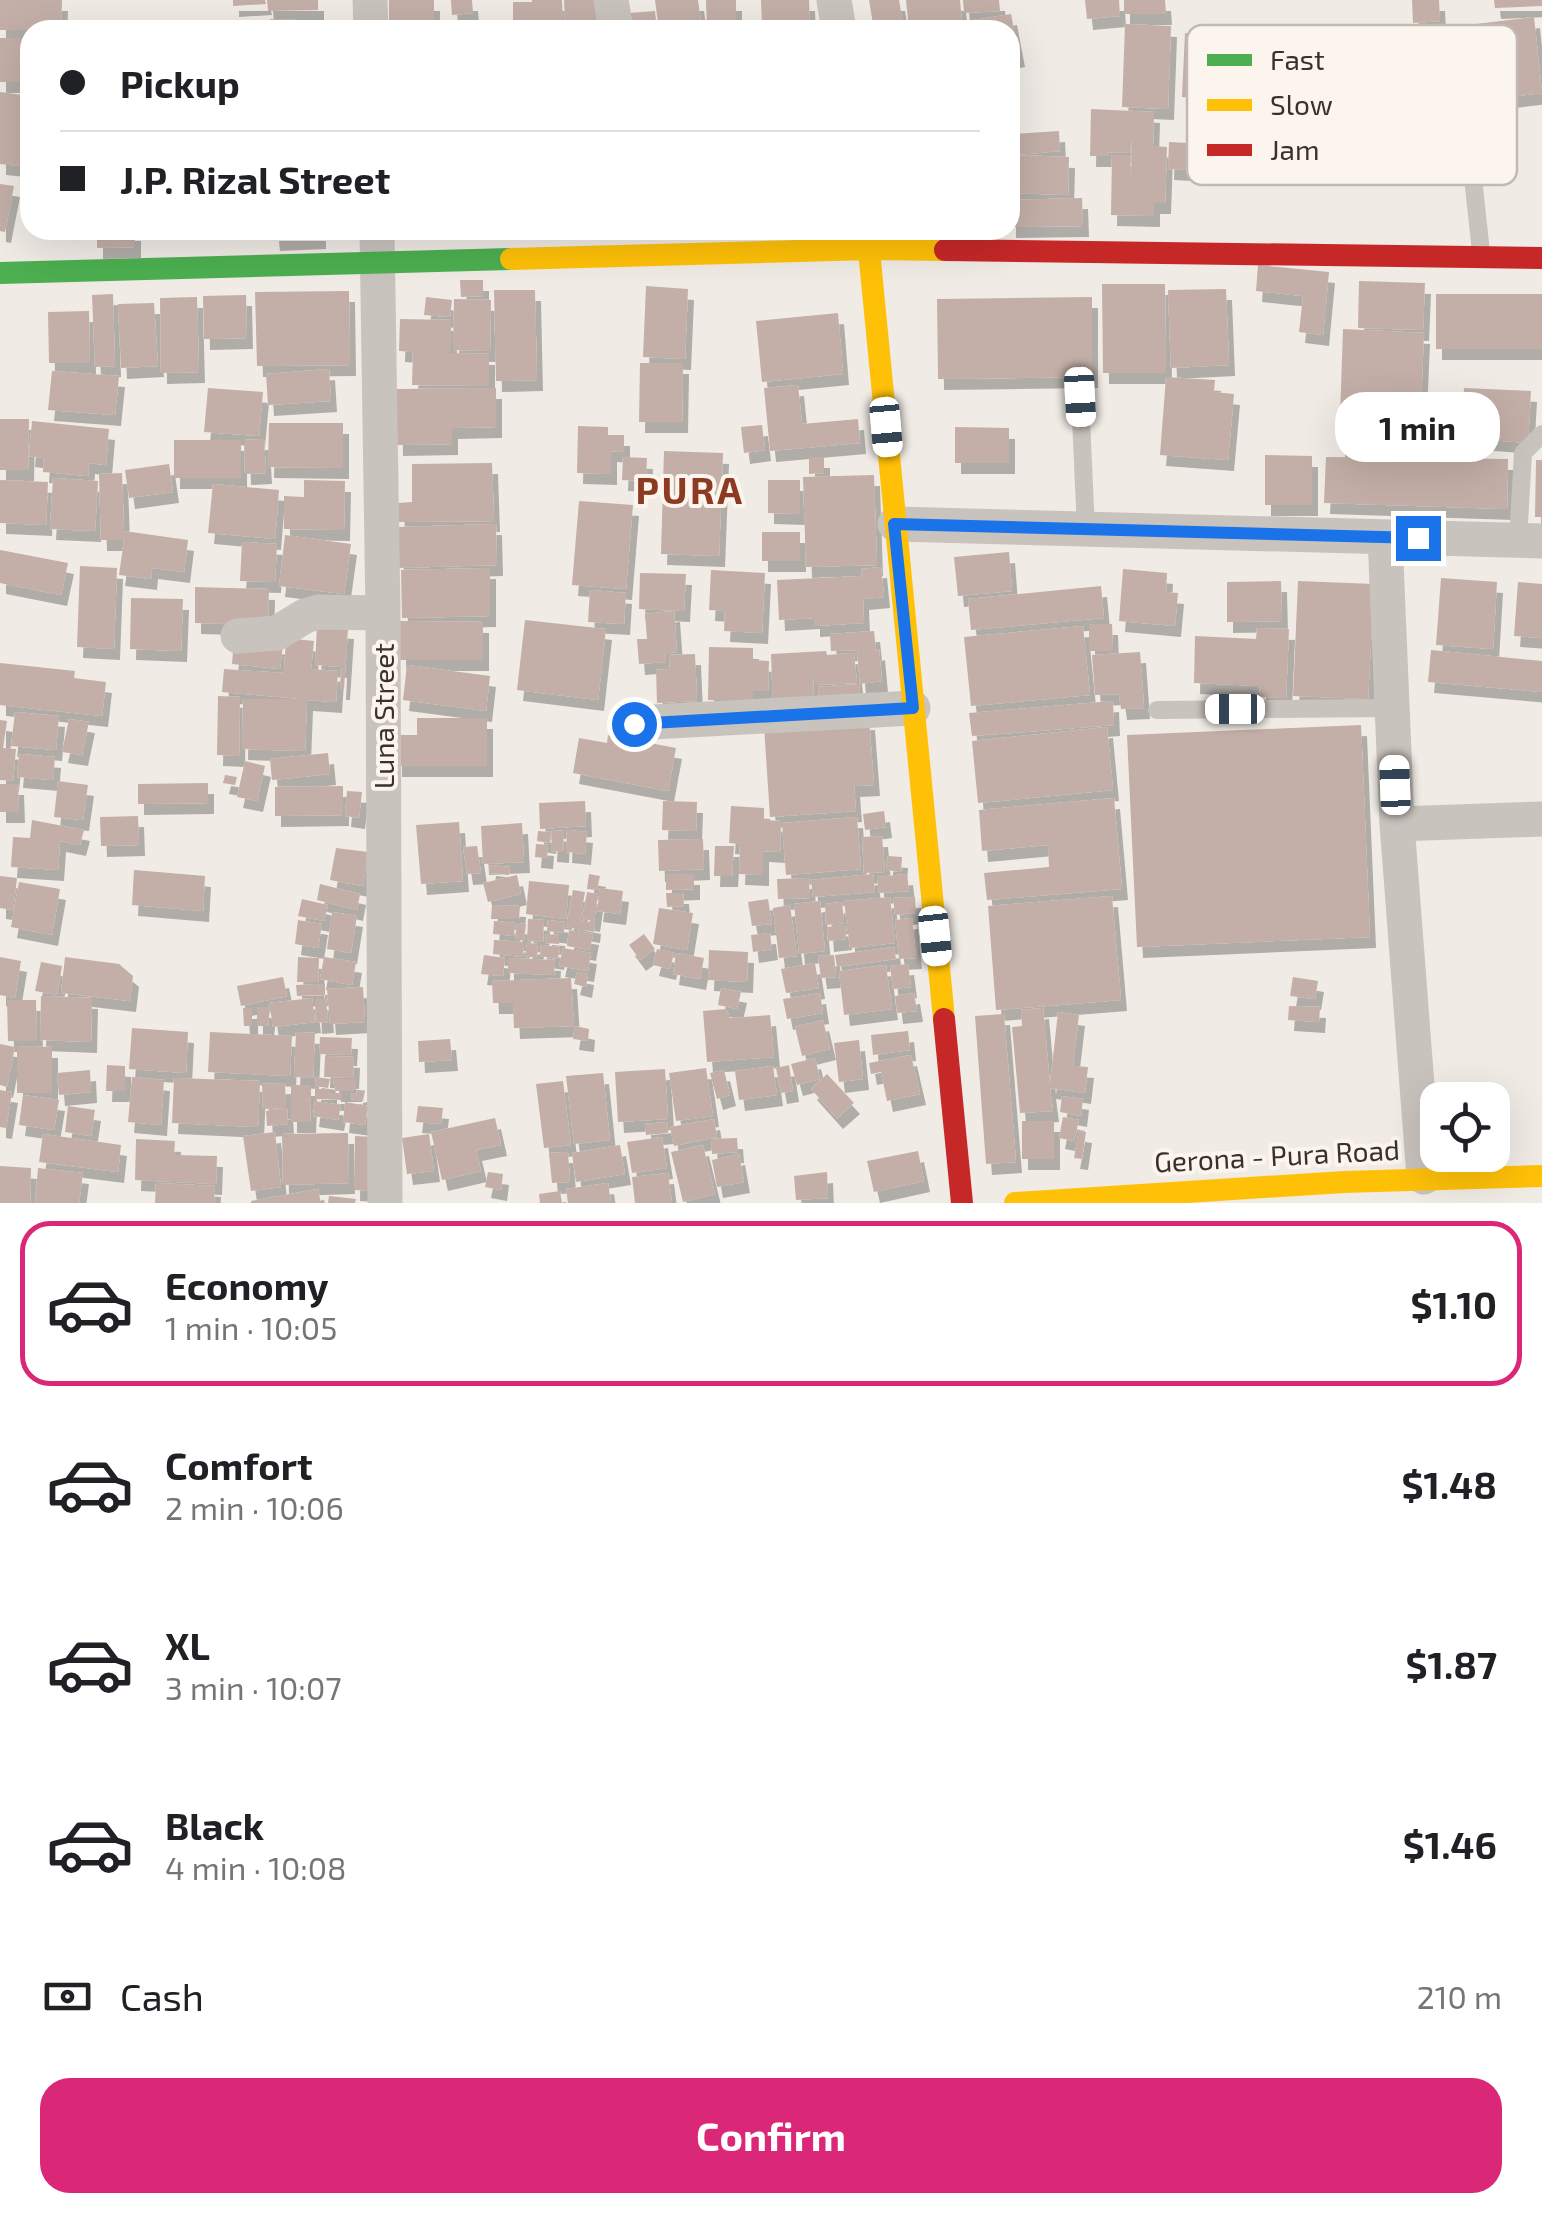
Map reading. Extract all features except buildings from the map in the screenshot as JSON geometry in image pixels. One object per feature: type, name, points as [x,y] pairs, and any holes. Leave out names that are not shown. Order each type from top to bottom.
[{"type":"street","points":[[868,240],[962,1203]]},
{"type":"street","points":[[0,273],[378,247],[868,240],[1542,258]]},
{"type":"street","name":"Luna Street","points":[[378,247],[384,613],[385,1203]]},
{"type":"street","points":[[894,524],[1530,541]]},
{"type":"street","points":[[1386,537],[1397,824],[1424,1177]]},
{"type":"street","points":[[238,636],[277,634],[318,612],[384,613]]},
{"type":"street","points":[[634,724],[913,708]]},
{"type":"street","points":[[1397,824],[1542,819]]},
{"type":"street","name":"Gerona - Pura Road","points":[[1015,1203],[1424,1177],[1542,1176]]},
{"type":"lane","points":[[1474,185],[1482,258]]},
{"type":"lane","points":[[1080,397],[1086,530]]},
{"type":"lane","points":[[1530,541],[1523,453],[1542,434]]},
{"type":"lane","points":[[1157,710],[1392,708]]},
{"type":"traffic: fast","points":[[0,273],[511,259]]},
{"type":"traffic: slow","points":[[868,240],[944,1019]]},
{"type":"traffic: slow","points":[[511,259],[945,250]]},
{"type":"traffic: slow","points":[[1015,1203],[1344,1182],[1542,1176]]},
{"type":"traffic: jam","points":[[945,250],[1542,258]]},
{"type":"traffic: jam","points":[[944,1019],[962,1203]]},
{"type":"district","name":"PURA","points":[[690,491]]},
{"type":"route","points":[[634,724],[913,708],[894,524],[1418,538]]}]
